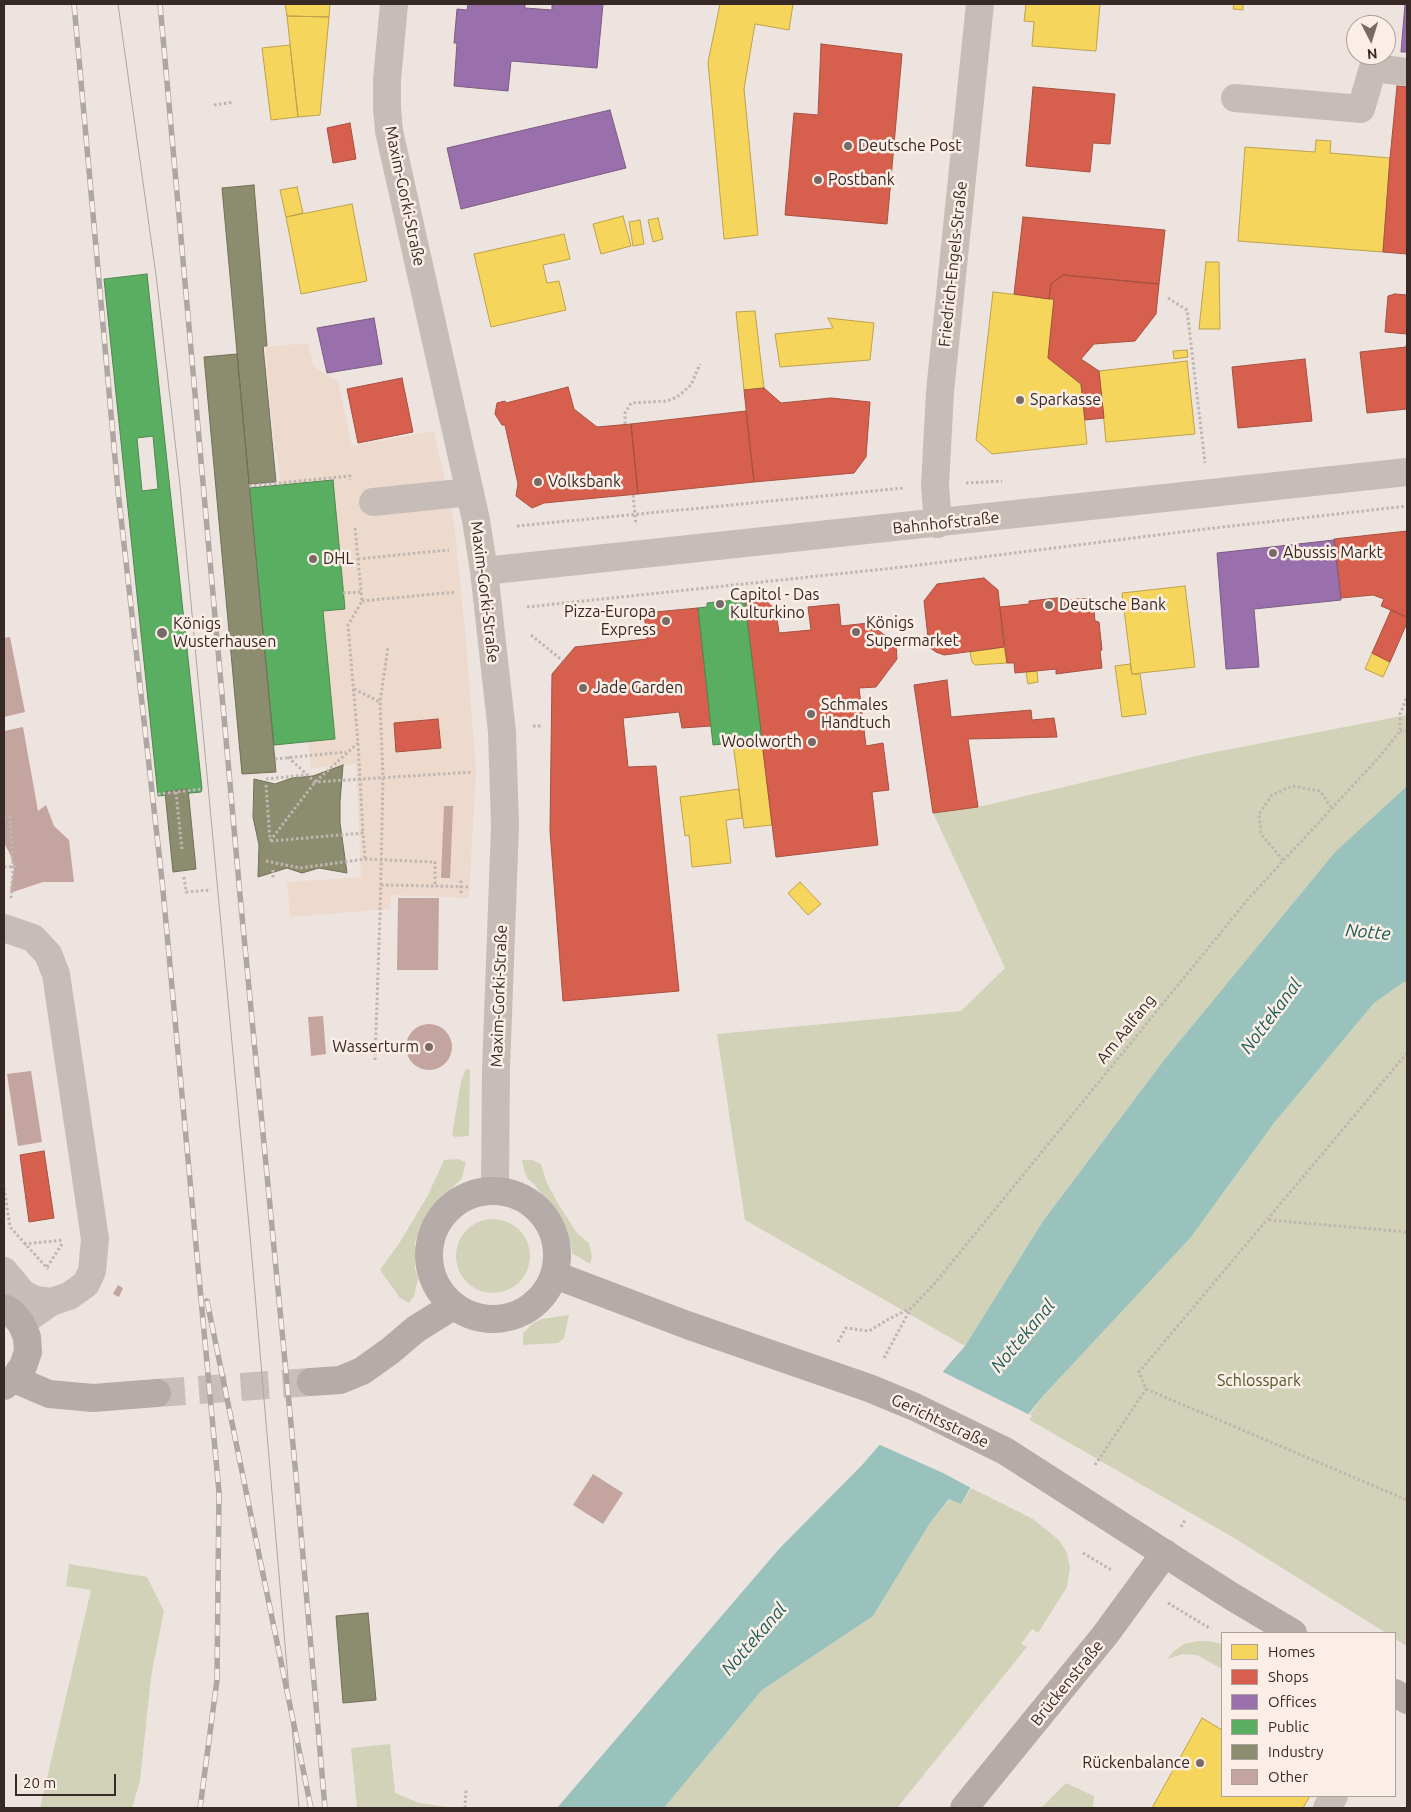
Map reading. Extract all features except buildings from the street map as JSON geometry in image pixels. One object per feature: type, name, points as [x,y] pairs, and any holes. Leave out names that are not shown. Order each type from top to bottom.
[{"type":"main road","points":[[494,1190],[511,1193],[527,1200],[541,1211],[551,1225],[557,1241],[558,1259],[555,1275],[547,1291],[535,1305],[520,1314],[503,1319],[485,1319],[468,1314],[453,1306],[442,1294],[434,1280],[430,1265],[429,1249],[432,1233],[450,1207],[464,1198],[478,1192],[494,1190]]},
{"type":"main road","name":"Gerichtsstraße","points":[[555,1275],[686,1325],[869,1388],[915,1407],[1005,1451],[1291,1632]]},
{"type":"main road","points":[[311,1382],[340,1380],[362,1371],[416,1329],[453,1306]]},
{"type":"main road","points":[[12,1315],[27,1337],[28,1352],[23,1366],[9,1382],[49,1394],[93,1398],[157,1393]]},
{"type":"main road","name":"Brückenstraße","points":[[964,1808],[1100,1642],[1165,1553]]},
{"type":"main road","points":[[1396,1694],[1407,1700]]},
{"type":"street","name":"Maxim-Gorki-Straße","points":[[394,4],[387,80],[389,131],[470,492],[484,571],[499,704],[504,770],[505,826],[496,1069],[494,1190]]},
{"type":"street","name":"Friedrich-Engels-Straße","points":[[938,524],[935,484],[940,392],[980,4]]},
{"type":"street","points":[[1235,98],[1361,109],[1373,68],[1407,72]]},
{"type":"street","name":"Bahnhofstraße","points":[[484,571],[938,524],[1407,472]]},
{"type":"street","points":[[373,502],[470,492]]},
{"type":"street","points":[[4,928],[33,938],[48,954],[56,974],[95,1239],[92,1271],[86,1284],[69,1296],[12,1315]]},
{"type":"street","points":[[4,1271],[23,1294],[36,1300],[51,1302]]},
{"type":"street","points":[[1327,1808],[1333,1797]]},
{"type":"path","points":[[214,105],[234,102]]},
{"type":"path","points":[[1168,298],[1187,310],[1202,432]]},
{"type":"path","points":[[625,424],[625,414],[631,403],[667,401],[676,396],[691,385],[700,364]]},
{"type":"path","points":[[249,486],[350,476]]},
{"type":"path","points":[[527,607],[894,568],[1407,506]]},
{"type":"path","points":[[365,859],[361,779],[348,625],[362,601],[358,559],[457,549]]},
{"type":"path","points":[[343,593],[361,592]]},
{"type":"path","points":[[362,601],[462,592]]},
{"type":"path","points":[[531,636],[563,661]]},
{"type":"path","points":[[375,1060],[382,859],[383,778],[380,702],[388,647]]},
{"type":"path","points":[[354,689],[380,702]]},
{"type":"path","points":[[1407,697],[1400,714],[1400,732],[1407,731]]},
{"type":"path","points":[[1400,714],[1407,715]]},
{"type":"path","name":"Am Aalfang","points":[[838,1342],[846,1328],[869,1331],[911,1308],[935,1283],[1249,898],[1400,732]]},
{"type":"path","points":[[270,841],[315,782],[358,742]]},
{"type":"path","points":[[275,759],[347,752]]},
{"type":"path","points":[[288,757],[315,782],[476,772]]},
{"type":"path","points":[[266,779],[308,775]]},
{"type":"path","points":[[266,785],[270,841]]},
{"type":"path","points":[[1284,860],[1261,834],[1259,814],[1272,795],[1292,786],[1320,791],[1332,807]]},
{"type":"path","points":[[158,794],[202,790]]},
{"type":"path","points":[[176,792],[182,850]]},
{"type":"path","points":[[4,818],[10,817],[11,900]]},
{"type":"path","points":[[270,841],[363,833]]},
{"type":"path","points":[[266,861],[300,868],[365,859],[435,862],[435,886]]},
{"type":"path","points":[[4,867],[20,866]]},
{"type":"path","points":[[272,870],[273,879]]},
{"type":"path","points":[[184,877],[186,892],[211,890]]},
{"type":"path","points":[[461,879],[461,893]]},
{"type":"path","points":[[381,885],[470,887]]},
{"type":"path","points":[[1407,1053],[1139,1372],[1146,1389],[1407,1500]]},
{"type":"path","points":[[4,1188],[10,1227],[25,1244],[48,1267],[65,1240],[25,1244]]},
{"type":"path","points":[[1268,1220],[1407,1232]]},
{"type":"path","points":[[884,1358],[911,1308]]},
{"type":"path","points":[[1095,1465],[1146,1389]]},
{"type":"path","points":[[1141,1587],[1211,1628]]},
{"type":"path","points":[[465,1808],[466,1790]]},
{"type":"green space","points":[[1407,715],[1407,786],[1335,852],[1164,1060],[1043,1221],[965,1346],[745,1220],[717,1034],[961,1011],[1005,968],[933,813],[978,807],[1205,754]]},
{"type":"green space","name":"Schlosspark","points":[[1404,982],[1407,982],[1407,1646],[1396,1640],[1396,1632],[1384,1632],[1234,1538],[1028,1419],[1043,1396],[1194,1233],[1274,1123],[1374,1003]]},
{"type":"green space","points":[[466,1069],[470,1070],[469,1136],[455,1137],[452,1135],[461,1081]]},
{"type":"green space","points":[[458,1159],[466,1162],[462,1178],[432,1209],[421,1225],[415,1242],[415,1268],[418,1279],[414,1296],[409,1303],[400,1298],[380,1270],[400,1242],[428,1195],[444,1160]]},
{"type":"green space","points":[[522,1160],[532,1160],[541,1164],[546,1181],[557,1202],[577,1233],[589,1243],[592,1256],[590,1264],[572,1253],[571,1245],[548,1203],[535,1185],[527,1178]]},
{"type":"green space","points":[[493,1219],[507,1222],[519,1230],[527,1242],[530,1256],[527,1270],[519,1282],[507,1290],[493,1293],[479,1290],[467,1282],[459,1270],[456,1256],[459,1242],[467,1230],[479,1222]]},
{"type":"green space","points":[[569,1315],[564,1338],[558,1343],[523,1345],[523,1333],[533,1323],[542,1319]]},
{"type":"green space","points":[[971,1488],[1033,1519],[1059,1540],[1067,1553],[1070,1568],[1067,1587],[1038,1633],[1032,1629],[1021,1644],[1027,1647],[897,1808],[664,1808],[762,1690],[873,1616],[930,1523],[950,1499],[961,1504]]},
{"type":"green space","points":[[69,1564],[147,1577],[164,1611],[151,1677],[140,1781],[132,1808],[40,1808],[91,1590],[66,1586]]},
{"type":"green space","points":[[1198,1641],[1221,1644],[1221,1668],[1197,1655],[1183,1654],[1167,1659],[1184,1644]]},
{"type":"green space","points":[[390,1744],[395,1793],[419,1803],[454,1808],[357,1808],[351,1748]]},
{"type":"green space","points":[[1066,1783],[1094,1796],[1093,1808],[1041,1808]]},
{"type":"shaded area","points":[[308,343],[314,367],[338,382],[352,446],[434,431],[454,523],[466,640],[476,772],[469,898],[391,895],[390,909],[290,917],[287,882],[361,877],[356,764],[311,768],[308,742],[335,739],[323,611],[345,609],[333,481],[281,485],[277,453],[275,453],[265,347]]},
{"type":"water","points":[[1407,786],[1407,982],[1404,982],[1374,1003],[1274,1123],[1191,1237],[1043,1396],[970,1488],[961,1504],[949,1499],[930,1523],[873,1616],[762,1690],[664,1808],[557,1808],[779,1549],[863,1464],[965,1346],[1043,1221],[1164,1060],[1335,852]]},
{"type":"pier","points":[[941,1371],[1032,1416],[973,1489],[943,1473],[878,1444]]},
{"type":"tunnel","points":[[157,1393],[311,1382]]},
{"type":"tram line","points":[[118,4],[156,275],[180,485],[251,1247],[299,1808]]},
{"type":"railway","points":[[74,4],[118,491],[162,880],[219,1492],[217,1680],[200,1808]]},
{"type":"railway","points":[[160,4],[325,1808]]},
{"type":"railway","points":[[207,1301],[311,1808]]},
{"type":"place","name":"Deutsche Post","points":[[848,146]]},
{"type":"place","name":"Postbank","points":[[818,180]]},
{"type":"place","name":"Sparkasse","points":[[1020,400]]},
{"type":"place","name":"Volksbank","points":[[538,482]]},
{"type":"place","name":"Abussis Markt","points":[[1273,553]]},
{"type":"place","name":"DHL","points":[[313,559]]},
{"type":"place","name":"Capitol - Das Kulturkino","points":[[720,604]]},
{"type":"place","name":"Deutsche Bank","points":[[1049,605]]},
{"type":"place","name":"Pizza-Europa Express","points":[[666,621]]},
{"type":"place","name":"Königs Supermarket","points":[[856,632]]},
{"type":"place","name":"Königs Wusterhausen","points":[[162,633]]},
{"type":"place","name":"Jade Garden","points":[[583,688]]},
{"type":"place","name":"Schmales Handtuch","points":[[811,714]]},
{"type":"place","name":"Woolworth","points":[[812,742]]},
{"type":"place","name":"Wasserturm","points":[[429,1047]]},
{"type":"place","name":"Rückenbalance","points":[[1200,1763]]},
{"type":"water label","name":"Notte","points":[[1368,932]]},
{"type":"water label","name":"Nottekanal","points":[[1271,1016]]},
{"type":"water label","name":"Nottekanal","points":[[1023,1336]]},
{"type":"water label","name":"Nottekanal","points":[[754,1639]]}]
